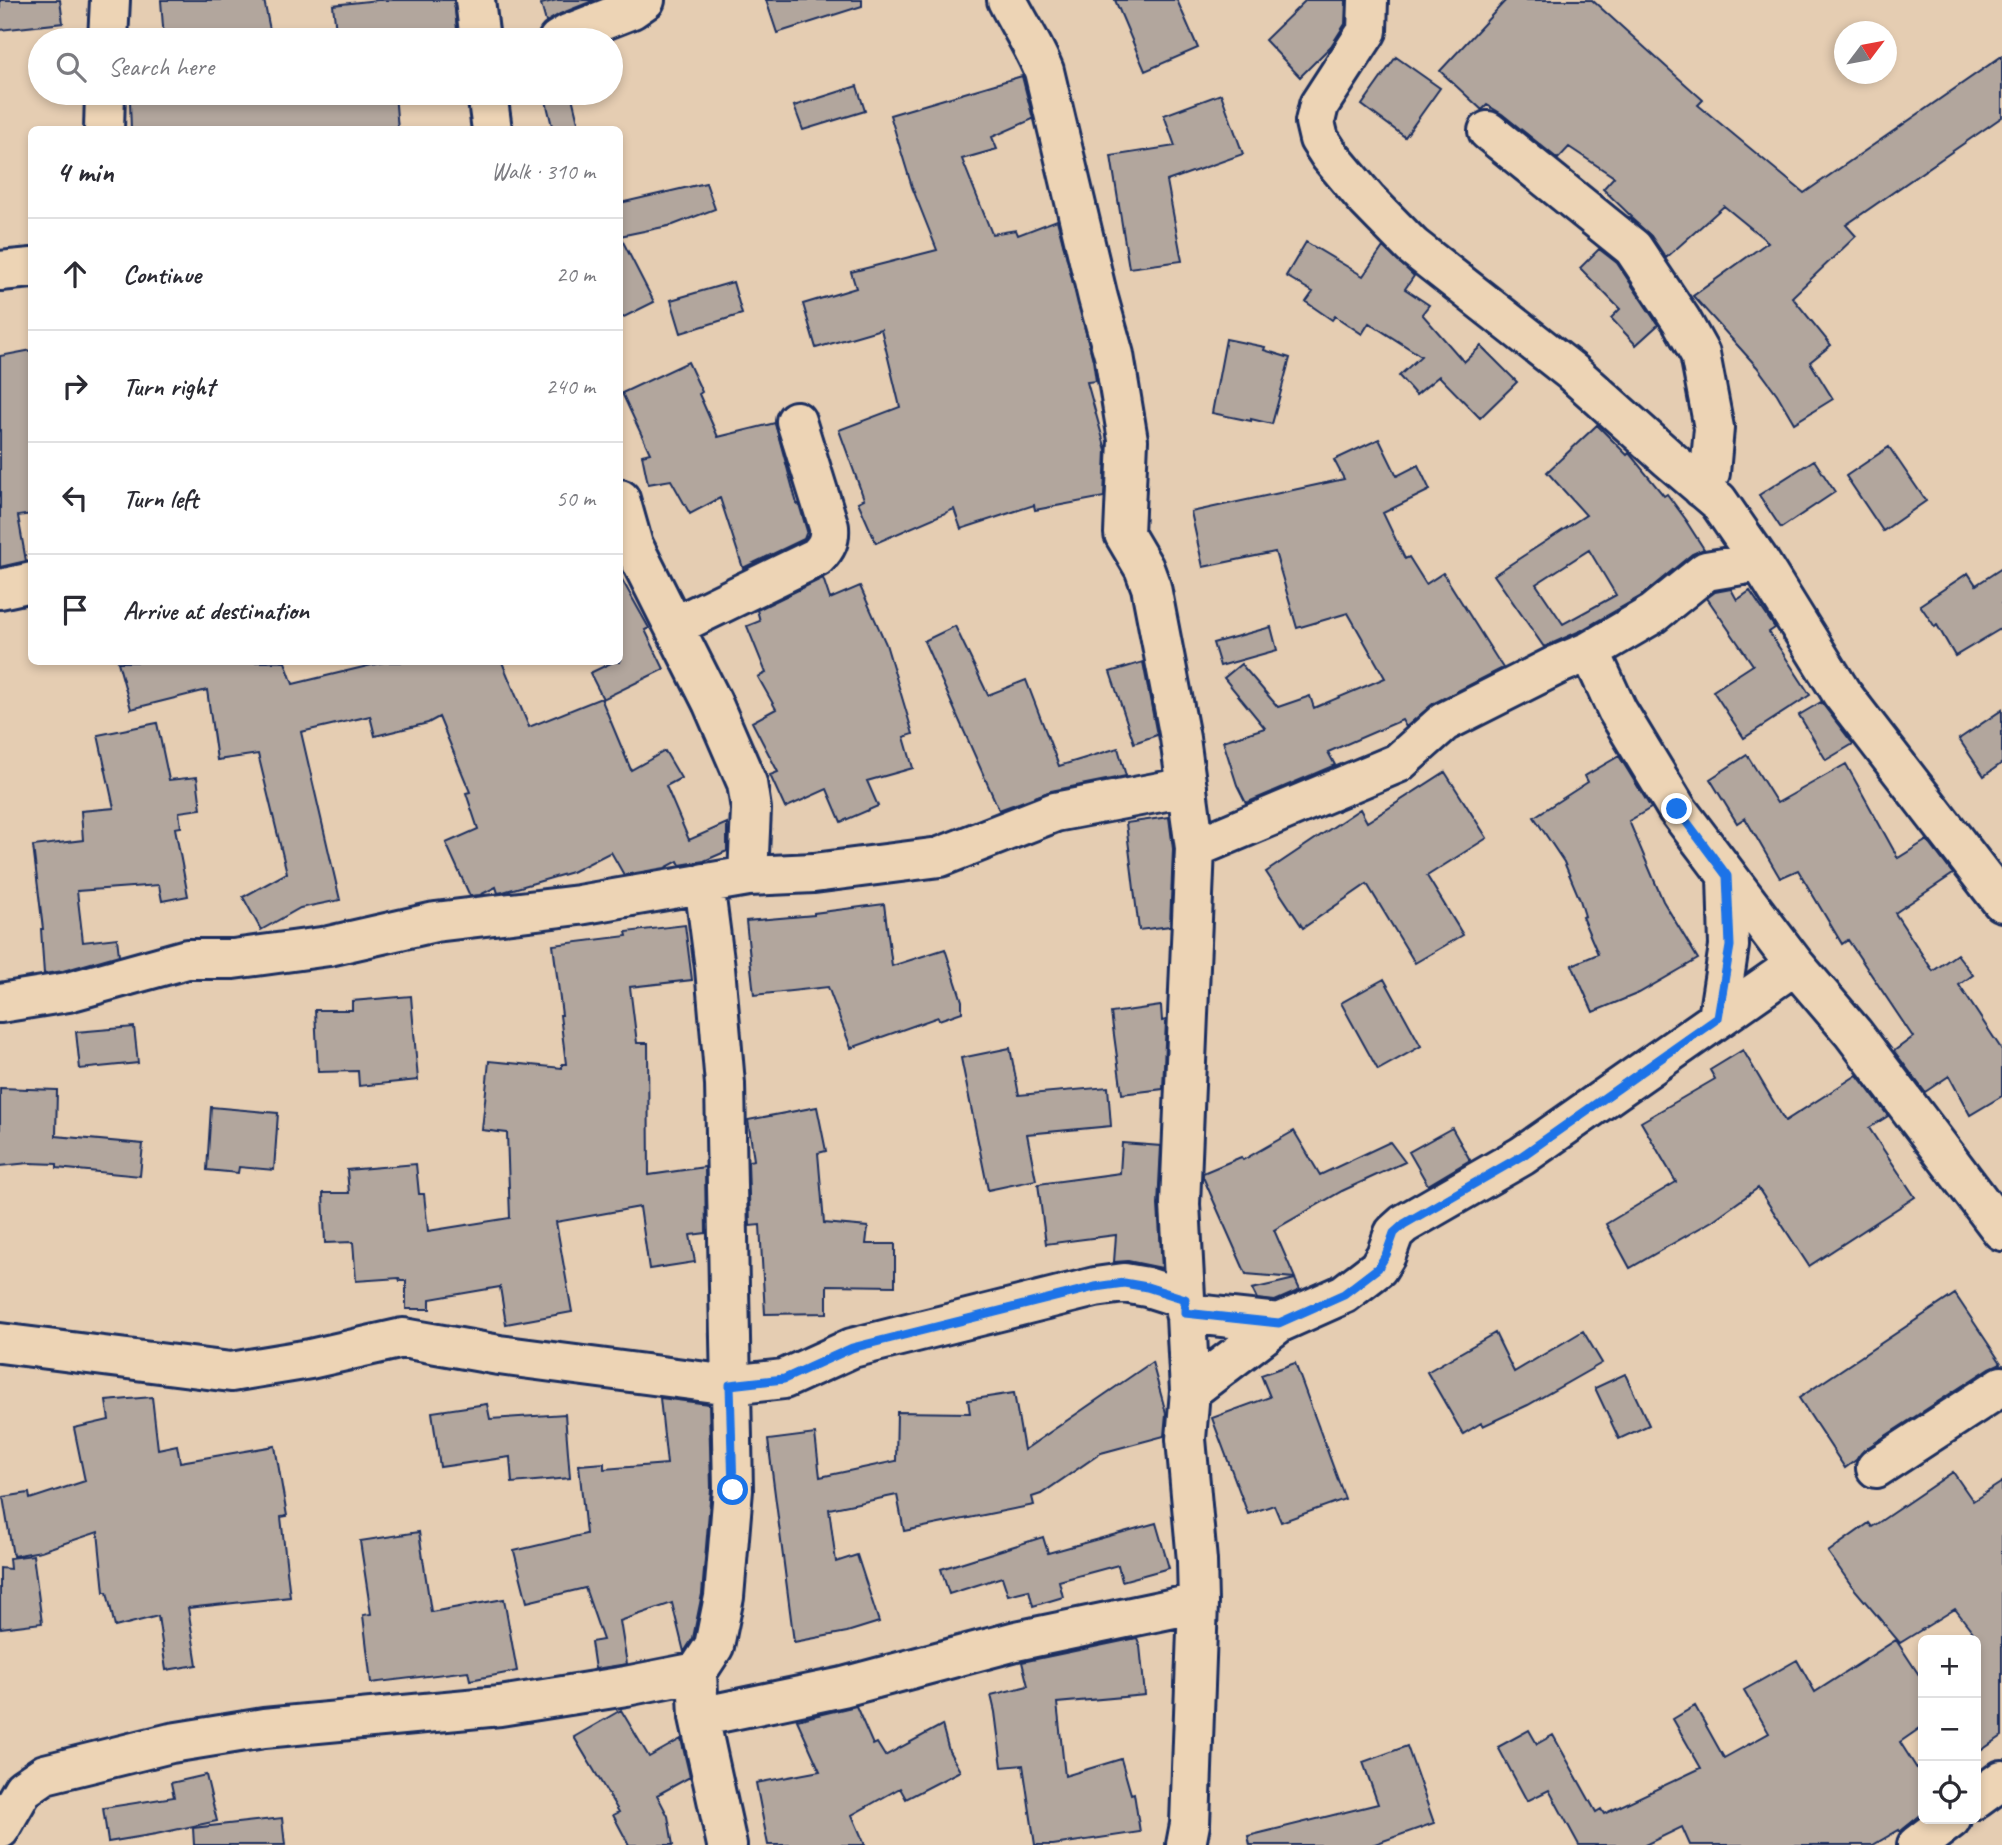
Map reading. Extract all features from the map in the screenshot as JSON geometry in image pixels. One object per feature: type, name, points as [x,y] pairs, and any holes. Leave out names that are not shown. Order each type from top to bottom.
[{"type":"street","points":[[109,28],[110,0]]},
{"type":"street","points":[[475,0],[478,28]]},
{"type":"street","points":[[583,28],[632,9],[645,0]]},
{"type":"street","points":[[1007,0],[1034,46],[1044,71],[1114,355],[1128,440],[1125,534],[1151,587],[1180,738],[1195,848],[1180,1204],[1190,1391],[1186,1439],[1198,1603],[1190,1824],[1186,1845]]},
{"type":"street","points":[[1368,0],[1367,31],[1319,105],[1315,122],[1319,139],[1330,156],[1367,200],[1412,246],[1572,372],[1710,494],[1760,562],[1842,694],[2002,902]]},
{"type":"street","points":[[104,126],[105,105]]},
{"type":"street","points":[[1488,131],[1633,248],[1681,320],[1700,354],[1714,428],[1706,571]]},
{"type":"street","points":[[0,271],[28,268]]},
{"type":"street","points":[[675,626],[817,557],[825,549],[830,539],[829,527],[796,421]]},
{"type":"street","points":[[623,510],[633,545],[712,702],[747,783],[751,809],[748,876]]},
{"type":"street","points":[[1195,848],[1398,764],[1444,722],[1590,651],[1653,614],[1706,571],[1760,562]]},
{"type":"street","points":[[0,589],[28,583]]},
{"type":"street","points":[[1590,651],[1617,710],[1671,798],[1727,876],[1853,1033],[2002,1231]]},
{"type":"street","points":[[0,1003],[68,992],[187,959],[233,959],[315,948],[435,922],[579,905],[748,876],[814,873],[940,857],[1055,813],[1187,787]]},
{"type":"street","points":[[1718,1018],[1730,946],[1727,876]]},
{"type":"street","points":[[704,883],[715,968],[725,1084],[733,1490],[724,1597],[714,1646],[697,1672],[699,1717],[727,1845]]},
{"type":"street","points":[[1190,1391],[1279,1323],[1344,1294],[1378,1268],[1394,1233],[1404,1224],[1522,1156],[1796,965]]},
{"type":"street","points":[[0,1343],[230,1372],[310,1359],[403,1338],[499,1355],[730,1385],[784,1379],[852,1348],[1095,1287],[1124,1283],[1147,1287],[1185,1306],[1279,1323]]},
{"type":"street","points":[[1876,1468],[2002,1386]]},
{"type":"street","points":[[699,1717],[843,1687],[1016,1641],[1198,1603]]},
{"type":"street","points":[[0,1829],[23,1789],[45,1774],[171,1743],[264,1728],[500,1706],[697,1672]]},
{"type":"street","points":[[1981,1796],[2002,1780]]},
{"type":"street","points":[[1917,1845],[1944,1824]]},
{"type":"building","points":[[0,0],[60,0],[63,23],[0,30]]},
{"type":"building","points":[[161,0],[264,0],[270,28],[163,28]]},
{"type":"building","points":[[378,0],[454,0],[457,28],[336,28],[333,5]]},
{"type":"building","points":[[557,0],[595,0],[546,22],[541,4]]},
{"type":"building","points":[[766,0],[862,0],[862,6],[777,33]]},
{"type":"building","points":[[1115,0],[1177,0],[1198,48],[1145,71]]},
{"type":"building","points":[[1306,0],[1346,0],[1345,24],[1331,46],[1300,77],[1265,40]]},
{"type":"building","points":[[1506,0],[1592,0],[1703,100],[1698,105],[1804,193],[2002,56],[2002,117],[1846,225],[1856,236],[1792,297],[1831,345],[1810,362],[1833,399],[1794,423],[1757,367],[1693,296],[1768,242],[1724,206],[1666,258],[1651,236],[1603,189],[1614,177],[1569,147],[1558,159],[1502,114],[1487,105],[1482,110],[1440,71]]},
{"type":"building","points":[[1396,57],[1440,88],[1405,137],[1362,105]]},
{"type":"building","points":[[1022,76],[1033,119],[992,137],[997,149],[962,159],[992,234],[1016,230],[1018,235],[1057,220],[1093,360],[1096,381],[1087,382],[1106,450],[1104,497],[1035,510],[1034,505],[961,529],[954,509],[876,543],[858,502],[864,499],[839,430],[900,407],[881,329],[816,348],[803,304],[856,288],[851,272],[937,250],[912,187],[890,115]]},
{"type":"building","points":[[857,86],[865,111],[803,130],[794,106]]},
{"type":"building","points":[[1221,94],[1243,154],[1167,181],[1182,261],[1129,268],[1111,156],[1175,146],[1164,115]]},
{"type":"building","points":[[130,105],[396,105],[398,126],[131,126]]},
{"type":"building","points":[[547,105],[574,105],[579,126],[552,126]]},
{"type":"building","points":[[706,183],[715,209],[673,225],[623,235],[623,202]]},
{"type":"building","points":[[623,242],[654,302],[623,318]]},
{"type":"building","points":[[1306,242],[1363,276],[1383,247],[1414,276],[1405,289],[1429,305],[1422,314],[1464,362],[1481,346],[1517,382],[1480,418],[1439,376],[1416,395],[1399,376],[1421,356],[1369,323],[1362,334],[1335,316],[1332,320],[1306,302],[1313,292],[1286,276]]},
{"type":"building","points":[[1599,249],[1617,263],[1658,325],[1636,345],[1611,318],[1620,309],[1580,268]]},
{"type":"building","points":[[733,282],[742,314],[681,333],[671,300]]},
{"type":"building","points":[[1226,339],[1265,347],[1264,350],[1290,358],[1272,424],[1212,413]]},
{"type":"building","points":[[28,351],[28,515],[18,516],[26,561],[0,567],[0,356]]},
{"type":"building","points":[[688,362],[718,437],[775,423],[807,531],[804,539],[743,568],[720,498],[690,514],[671,480],[648,484],[642,455],[650,453],[623,393]]},
{"type":"building","points":[[1597,425],[1627,455],[1629,453],[1664,496],[1667,494],[1704,549],[1692,554],[1641,596],[1580,631],[1544,647],[1494,575],[1586,515],[1547,472]],"holes":[[[1589,550],[1616,595],[1563,624],[1536,584]]]},
{"type":"building","points":[[1379,439],[1397,476],[1418,465],[1430,490],[1383,513],[1405,559],[1409,557],[1426,584],[1443,573],[1503,668],[1434,703],[1406,727],[1402,720],[1328,752],[1335,765],[1246,803],[1237,785],[1223,741],[1265,728],[1224,678],[1241,664],[1278,707],[1310,696],[1314,708],[1385,678],[1348,613],[1297,628],[1275,552],[1203,567],[1191,512],[1344,479],[1334,460]]},
{"type":"building","points":[[1889,447],[1926,501],[1883,531],[1846,476]]},
{"type":"building","points":[[1814,460],[1835,492],[1781,528],[1759,495]]},
{"type":"building","points":[[2002,568],[2002,628],[1955,656],[1937,625],[1935,627],[1920,605],[1968,573],[1976,585]]},
{"type":"building","points":[[823,578],[830,599],[860,586],[886,644],[913,734],[904,737],[913,768],[867,781],[878,806],[841,822],[827,789],[785,808],[770,775],[778,772],[752,722],[776,709],[758,677],[766,673],[747,626],[760,621],[757,610]]},
{"type":"building","points":[[623,581],[649,628],[645,630],[664,669],[603,699],[590,673],[607,665],[623,665]]},
{"type":"building","points":[[1731,589],[1737,600],[1750,591],[1775,628],[1769,632],[1810,695],[1744,738],[1713,691],[1753,665],[1707,598],[1715,592]]},
{"type":"building","points":[[955,626],[988,695],[1026,680],[1059,766],[1118,748],[1126,776],[1051,791],[999,810],[924,641]]},
{"type":"building","points":[[1271,627],[1277,650],[1220,666],[1213,643]]},
{"type":"building","points":[[1143,662],[1157,735],[1134,743],[1110,672]]},
{"type":"building","points":[[119,665],[286,665],[293,684],[372,665],[503,665],[529,727],[601,698],[631,770],[665,751],[681,778],[666,786],[689,840],[727,823],[727,851],[704,861],[680,865],[678,861],[665,868],[624,875],[611,852],[572,872],[503,892],[498,893],[496,887],[480,895],[470,896],[446,843],[478,829],[466,793],[470,792],[439,717],[428,723],[375,736],[370,716],[301,732],[340,900],[300,908],[261,930],[243,897],[287,873],[258,754],[217,760],[207,690],[131,709]]},
{"type":"building","points":[[1821,702],[1853,744],[1826,760],[1799,715]]},
{"type":"building","points":[[2002,710],[2002,763],[1984,776],[1959,739]]},
{"type":"building","points":[[157,723],[169,780],[197,777],[201,809],[179,812],[181,827],[175,828],[188,896],[162,901],[159,885],[77,891],[83,942],[117,938],[119,955],[44,974],[43,929],[33,846],[83,840],[81,811],[114,808],[98,735]]},
{"type":"building","points":[[1747,755],[1777,803],[1846,764],[1898,858],[1927,840],[1953,874],[1895,913],[1933,971],[1957,954],[1973,975],[1959,985],[2002,1050],[2002,1096],[1970,1115],[1949,1076],[1925,1092],[1894,1051],[1913,1037],[1848,940],[1842,944],[1798,870],[1780,878],[1745,818],[1737,823],[1710,779]]},
{"type":"building","points":[[1619,756],[1651,808],[1629,821],[1663,901],[1698,959],[1639,993],[1593,1012],[1572,965],[1598,954],[1582,917],[1585,916],[1580,900],[1564,862],[1534,817],[1588,782],[1585,776]]},
{"type":"building","points":[[1445,772],[1487,838],[1427,876],[1463,935],[1415,963],[1367,884],[1303,928],[1266,872],[1360,809],[1367,822]]},
{"type":"building","points":[[1169,817],[1173,849],[1170,926],[1139,930],[1126,823]]},
{"type":"building","points":[[884,904],[892,966],[945,949],[962,1001],[962,1012],[939,1020],[938,1017],[851,1048],[828,987],[754,995],[746,921],[814,915]]},
{"type":"building","points":[[685,925],[692,980],[630,987],[637,1043],[648,1043],[649,1175],[705,1167],[706,1233],[690,1235],[695,1262],[649,1269],[640,1207],[556,1222],[572,1312],[506,1324],[500,1287],[430,1299],[430,1309],[406,1309],[406,1281],[400,1281],[399,1278],[356,1281],[353,1242],[325,1243],[323,1193],[349,1193],[347,1170],[416,1164],[419,1194],[424,1194],[428,1231],[510,1218],[507,1133],[482,1130],[489,1061],[562,1068],[562,1064],[566,1064],[553,945],[627,936],[626,932]]},
{"type":"building","points":[[1384,979],[1421,1046],[1378,1070],[1341,1003]]},
{"type":"building","points":[[411,996],[418,1080],[359,1086],[358,1071],[318,1072],[315,1010],[352,1010],[352,1001]]},
{"type":"building","points":[[1161,1006],[1162,1021],[1166,1020],[1163,1089],[1122,1094],[1111,1013]]},
{"type":"building","points":[[134,1027],[138,1063],[80,1069],[76,1032]]},
{"type":"building","points":[[1010,1048],[1019,1095],[1108,1087],[1111,1126],[1027,1134],[1036,1180],[988,1190],[961,1058]]},
{"type":"building","points":[[1743,1050],[1785,1121],[1857,1075],[1888,1116],[1869,1128],[1915,1197],[1809,1266],[1758,1188],[1712,1221],[1630,1268],[1606,1224],[1676,1182],[1641,1122],[1715,1079],[1710,1070]]},
{"type":"building","points":[[0,1088],[57,1090],[56,1136],[143,1144],[140,1176],[57,1168],[57,1164],[0,1166]]},
{"type":"building","points":[[211,1107],[278,1113],[274,1170],[239,1167],[238,1173],[207,1170]]},
{"type":"building","points":[[817,1107],[826,1151],[818,1153],[824,1223],[868,1227],[866,1244],[895,1244],[895,1286],[827,1285],[827,1313],[765,1314],[760,1225],[750,1226],[748,1161],[754,1160],[748,1120]]},
{"type":"building","points":[[1452,1128],[1470,1160],[1428,1185],[1409,1152]]},
{"type":"building","points":[[1294,1131],[1320,1175],[1390,1142],[1405,1162],[1342,1191],[1274,1230],[1295,1278],[1246,1274],[1203,1173],[1241,1157],[1243,1160]]},
{"type":"building","points":[[1122,1143],[1161,1146],[1158,1205],[1162,1268],[1128,1261],[1114,1262],[1116,1235],[1046,1244],[1038,1184],[1120,1173]]},
{"type":"building","points":[[1295,1279],[1300,1290],[1275,1301],[1257,1299],[1252,1289]]},
{"type":"building","points":[[1955,1294],[2001,1363],[1864,1450],[1845,1468],[1799,1398]]},
{"type":"building","points":[[1583,1331],[1602,1363],[1528,1405],[1483,1426],[1481,1423],[1463,1434],[1427,1372],[1495,1333],[1514,1372]]},
{"type":"building","points":[[1152,1362],[1166,1413],[1164,1436],[1101,1453],[1041,1494],[1032,1497],[1034,1505],[904,1531],[897,1495],[829,1509],[836,1562],[857,1555],[879,1622],[847,1632],[794,1642],[768,1440],[815,1434],[820,1477],[896,1461],[897,1412],[970,1413],[968,1400],[1014,1393],[1024,1450]]},
{"type":"building","points":[[1295,1363],[1345,1499],[1281,1522],[1274,1505],[1248,1514],[1212,1418],[1270,1397],[1261,1375]]},
{"type":"building","points":[[1625,1374],[1649,1425],[1619,1439],[1595,1388]]},
{"type":"building","points":[[152,1397],[158,1449],[177,1445],[180,1462],[275,1446],[287,1516],[281,1517],[290,1597],[188,1608],[197,1665],[166,1670],[158,1616],[115,1627],[107,1592],[104,1592],[98,1532],[41,1551],[13,1556],[3,1497],[29,1493],[30,1499],[85,1481],[74,1428],[109,1420],[106,1401]]},
{"type":"building","points":[[660,1398],[709,1404],[711,1489],[702,1594],[693,1638],[684,1652],[672,1603],[620,1621],[627,1664],[595,1669],[591,1642],[603,1640],[585,1588],[527,1602],[514,1551],[586,1534],[579,1465],[604,1463],[604,1469],[667,1464]]},
{"type":"building","points":[[487,1404],[490,1419],[565,1414],[570,1478],[512,1483],[510,1457],[440,1467],[432,1412]]},
{"type":"building","points":[[1953,1472],[1973,1501],[2002,1482],[2002,1736],[1981,1751],[1981,1635],[1975,1635],[1955,1609],[1900,1643],[1851,1585],[1828,1552],[1869,1523],[1872,1527]]},
{"type":"building","points":[[1156,1523],[1169,1568],[1122,1581],[1118,1565],[1059,1581],[1063,1597],[1033,1606],[1029,1590],[1008,1595],[1002,1577],[949,1594],[941,1569],[1043,1537],[1048,1553]]},
{"type":"building","points":[[419,1532],[431,1612],[504,1599],[517,1671],[470,1680],[468,1671],[371,1683],[363,1615],[371,1614],[360,1541]]},
{"type":"building","points":[[33,1555],[42,1623],[0,1628],[0,1568],[10,1569],[9,1558]]},
{"type":"building","points":[[1137,1638],[1145,1695],[1057,1703],[1065,1776],[1121,1759],[1131,1794],[1134,1793],[1140,1832],[1053,1845],[1035,1845],[1023,1765],[1002,1767],[991,1695],[1028,1686],[1022,1662]]},
{"type":"building","points":[[1896,1640],[1918,1673],[1918,1729],[1900,1742],[1918,1770],[1918,1817],[1900,1832],[1899,1830],[1873,1845],[1690,1845],[1682,1827],[1645,1845],[1579,1845],[1549,1790],[1527,1801],[1498,1747],[1529,1730],[1537,1744],[1553,1735],[1596,1812],[1601,1809],[1604,1814],[1701,1768],[1673,1719],[1695,1706],[1724,1758],[1769,1733],[1744,1690],[1797,1660],[1815,1692]]},
{"type":"building","points":[[856,1706],[873,1745],[877,1743],[885,1756],[942,1725],[949,1751],[960,1771],[906,1799],[900,1788],[852,1815],[865,1845],[768,1845],[756,1783],[820,1771],[797,1720]]},
{"type":"building","points":[[621,1710],[649,1757],[681,1739],[690,1777],[657,1795],[668,1816],[673,1845],[629,1845],[613,1815],[619,1812],[574,1737]]},
{"type":"building","points":[[1407,1746],[1434,1823],[1372,1845],[1250,1845],[1248,1836],[1378,1804],[1363,1762]]},
{"type":"building","points":[[206,1775],[217,1821],[108,1842],[103,1808],[174,1797],[171,1783]]},
{"type":"building","points":[[282,1818],[285,1845],[194,1845],[193,1828]]},
{"type":"route","points":[[733,1490],[730,1385],[784,1379],[852,1348],[1095,1287],[1124,1283],[1147,1287],[1185,1299],[1185,1313],[1279,1323],[1344,1294],[1378,1268],[1394,1233],[1404,1224],[1522,1156],[1718,1018],[1730,946],[1727,876],[1677,809]]}]
